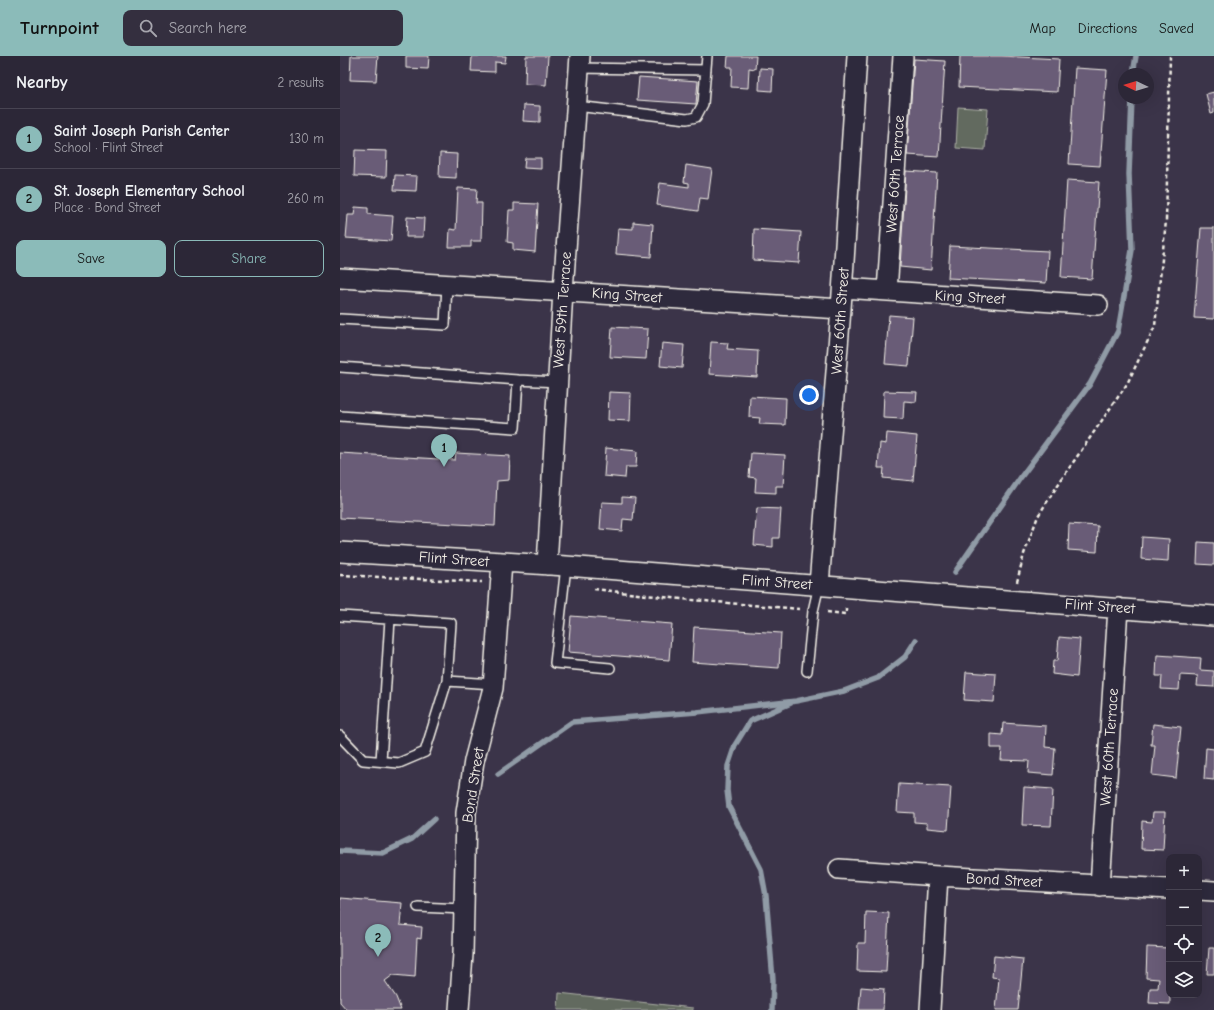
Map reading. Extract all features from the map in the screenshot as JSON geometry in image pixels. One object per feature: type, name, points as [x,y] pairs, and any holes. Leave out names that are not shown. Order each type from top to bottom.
[{"type":"street","name":"West 60th Street","points":[[819,585],[843,288],[857,56]]},
{"type":"street","name":"West 60th Terrace","points":[[887,292],[903,56]]},
{"type":"street","name":"West 59th Terrace","points":[[557,565],[558,382],[563,291],[580,62]]},
{"type":"street","name":"King Street","points":[[340,278],[841,309]]},
{"type":"street","name":"King Street","points":[[843,288],[1098,305]]},
{"type":"street","name":"Flint Street","points":[[340,552],[557,565],[1214,616]]},
{"type":"street","name":"Bond Street","points":[[459,1010],[463,954],[466,813],[474,761],[494,684],[502,562]]},
{"type":"street","name":"West 60th Terrace","points":[[1100,886],[1118,608]]},
{"type":"street","name":"Bond Street","points":[[839,869],[1166,889]]},
{"type":"street","points":[[930,1010],[938,876]]},
{"type":"street","points":[[1202,890],[1214,891]]},
{"type":"lane","points":[[576,106],[687,119],[696,117],[703,104],[707,56]]},
{"type":"lane","points":[[580,62],[706,70]]},
{"type":"lane","points":[[340,319],[445,325],[447,284]]},
{"type":"lane","points":[[340,367],[558,382]]},
{"type":"lane","points":[[340,416],[515,428],[518,380]]},
{"type":"lane","points":[[557,565],[563,585],[555,663],[610,668]]},
{"type":"lane","points":[[807,671],[813,611],[819,585]]},
{"type":"lane","points":[[340,616],[451,623],[447,681],[425,752],[399,763],[362,760],[340,736]]},
{"type":"lane","points":[[381,761],[390,619]]},
{"type":"lane","points":[[447,681],[494,684]]},
{"type":"lane","points":[[418,907],[464,909]]},
{"type":"path","points":[[1016,600],[1017,581],[1022,561],[1038,516],[1127,384],[1155,326],[1166,221],[1170,56]]},
{"type":"path","points":[[340,575],[482,582]]},
{"type":"path","points":[[563,585],[681,599],[846,614]]},
{"type":"green space","points":[[958,107],[988,109],[985,150],[956,148]]},
{"type":"green space","points":[[559,993],[693,1008],[693,1010],[558,1010]]},
{"type":"building","points":[[351,56],[378,56],[376,81],[350,80]]},
{"type":"building","points":[[406,56],[429,56],[428,69],[406,68]]},
{"type":"building","points":[[472,56],[506,56],[505,63],[495,62],[495,72],[471,71]]},
{"type":"building","points":[[526,56],[548,56],[546,85],[525,84]]},
{"type":"building","points":[[728,56],[756,56],[755,69],[749,68],[748,88],[731,87],[732,67],[727,67]]},
{"type":"building","points":[[960,56],[1001,56],[1059,59],[1057,92],[959,87]]},
{"type":"building","points":[[914,59],[945,61],[939,157],[907,155]]},
{"type":"building","points":[[760,68],[773,69],[772,91],[759,90]]},
{"type":"building","points":[[1075,68],[1107,70],[1100,166],[1069,164]]},
{"type":"building","points":[[639,77],[698,81],[696,104],[637,100]]},
{"type":"building","points":[[1214,92],[1214,113],[1211,114],[1206,94]]},
{"type":"building","points":[[524,105],[540,106],[540,122],[523,121]]},
{"type":"building","points":[[355,150],[387,151],[386,177],[354,176]]},
{"type":"building","points":[[440,153],[457,154],[456,178],[439,177]]},
{"type":"building","points":[[525,158],[541,158],[541,169],[524,168]]},
{"type":"building","points":[[686,165],[712,169],[708,199],[700,198],[698,211],[657,205],[660,183],[689,187],[689,183],[684,182]]},
{"type":"building","points":[[906,171],[937,173],[931,270],[900,267]]},
{"type":"building","points":[[395,175],[417,176],[416,191],[394,190]]},
{"type":"building","points":[[1067,180],[1099,182],[1092,279],[1061,277]]},
{"type":"building","points":[[458,188],[477,189],[476,203],[482,203],[481,241],[471,241],[471,247],[449,247],[450,229],[456,230]]},
{"type":"building","points":[[514,203],[538,204],[535,252],[513,250],[513,243],[507,242],[509,210],[514,210]]},
{"type":"building","points":[[355,207],[368,208],[368,214],[393,216],[391,241],[346,238],[348,215],[354,215]]},
{"type":"building","points":[[407,217],[424,218],[423,237],[406,237]]},
{"type":"building","points":[[633,222],[653,224],[651,257],[616,254],[618,228],[633,229]]},
{"type":"building","points":[[1201,228],[1214,228],[1214,319],[1194,318]]},
{"type":"building","points":[[754,229],[801,232],[799,263],[753,260]]},
{"type":"building","points":[[950,246],[1048,251],[1046,283],[948,278]]},
{"type":"building","points":[[889,315],[913,317],[909,366],[885,364]]},
{"type":"building","points":[[612,327],[648,329],[646,359],[610,357]]},
{"type":"building","points":[[711,342],[728,343],[727,349],[758,351],[757,377],[709,374]]},
{"type":"building","points":[[662,343],[684,345],[682,368],[660,366]]},
{"type":"building","points":[[884,391],[917,392],[916,402],[904,401],[903,419],[883,418]]},
{"type":"building","points":[[609,392],[631,393],[630,421],[608,420]]},
{"type":"building","points":[[750,396],[786,398],[785,425],[759,424],[760,418],[749,417]]},
{"type":"building","points":[[887,433],[917,436],[913,481],[883,478],[884,468],[878,468],[880,443],[886,444]]},
{"type":"building","points":[[606,448],[637,451],[636,467],[626,467],[625,478],[604,476]]},
{"type":"building","points":[[340,453],[455,460],[456,453],[510,456],[509,480],[497,481],[495,526],[340,518]]},
{"type":"building","points":[[751,453],[785,455],[783,486],[776,486],[776,493],[755,492],[756,478],[749,477]]},
{"type":"building","points":[[622,497],[635,498],[633,520],[623,519],[622,531],[600,529],[602,502],[622,503]]},
{"type":"building","points":[[757,508],[781,509],[779,538],[773,538],[773,547],[754,545]]},
{"type":"building","points":[[1069,524],[1098,526],[1097,552],[1068,550]]},
{"type":"building","points":[[1142,537],[1169,539],[1168,561],[1141,559]]},
{"type":"building","points":[[1198,542],[1214,543],[1214,565],[1197,564]]},
{"type":"building","points":[[571,616],[672,624],[669,660],[568,652]]},
{"type":"building","points":[[694,627],[781,633],[779,668],[692,662]]},
{"type":"building","points":[[1059,637],[1080,639],[1077,677],[1052,674],[1053,661],[1057,661]]},
{"type":"building","points":[[1157,655],[1201,658],[1200,670],[1214,671],[1214,687],[1197,686],[1198,676],[1180,675],[1179,690],[1161,689],[1162,676],[1156,676]]},
{"type":"building","points":[[966,672],[996,674],[994,702],[964,700]]},
{"type":"building","points":[[1003,723],[1046,726],[1045,747],[1055,748],[1053,775],[1028,773],[1029,761],[1001,760],[1002,748],[991,748],[991,734],[1002,735]]},
{"type":"building","points":[[1153,724],[1181,727],[1176,778],[1152,775],[1155,745],[1151,745]]},
{"type":"building","points":[[1206,748],[1214,749],[1214,780],[1204,779]]},
{"type":"building","points":[[899,784],[951,787],[948,830],[927,828],[927,823],[914,822],[914,813],[897,812]]},
{"type":"building","points":[[1024,787],[1053,789],[1051,826],[1022,825]]},
{"type":"building","points":[[1153,812],[1165,812],[1163,850],[1141,849],[1142,821],[1152,822]]},
{"type":"building","points":[[340,898],[402,903],[400,925],[422,927],[421,939],[417,938],[415,977],[393,975],[385,981],[396,997],[401,1010],[347,1010],[340,1002]]},
{"type":"building","points":[[866,912],[889,913],[886,972],[857,971],[858,943],[865,943]]},
{"type":"building","points":[[1147,947],[1166,948],[1166,998],[1170,998],[1170,1004],[1149,1003],[1150,988],[1158,988],[1159,979],[1146,978]]},
{"type":"building","points":[[1209,948],[1214,948],[1214,974],[1207,974]]},
{"type":"building","points":[[994,956],[1023,959],[1018,1010],[996,1010],[999,978],[992,977]]},
{"type":"building","points":[[861,987],[884,989],[883,1010],[859,1010]]},
{"type":"waterway","points":[[1134,68],[1136,56]]},
{"type":"waterway","points":[[955,572],[1021,477],[1090,384],[1118,331],[1132,250],[1129,174],[1132,104]]},
{"type":"waterway","points":[[498,774],[572,722],[697,712],[796,701],[844,691],[878,678],[905,657],[916,640]]},
{"type":"waterway","points":[[772,1010],[773,980],[766,896],[761,869],[729,807],[727,790],[728,766],[735,745],[750,721],[791,703]]},
{"type":"waterway","points":[[340,851],[383,853],[412,839],[434,819]]},
{"type":"place","name":"Saint Joseph Parish Center","points":[[444,467]]},
{"type":"place","name":"St. Joseph Elementary School","points":[[378,957]]}]
